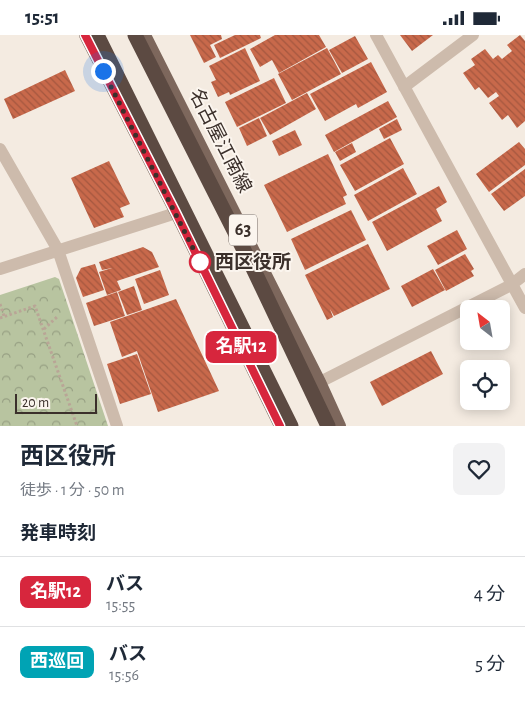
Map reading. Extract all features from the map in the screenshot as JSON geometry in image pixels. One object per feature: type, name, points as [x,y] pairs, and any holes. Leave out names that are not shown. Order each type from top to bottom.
[{"type":"highway","points":[[97,35],[291,426]]},
{"type":"highway","points":[[135,35],[247,255],[328,426]]},
{"type":"main road","points":[[85,35],[176,213],[280,426]]},
{"type":"main road","name":"名古屋江南線","points":[[145,35],[320,382],[340,426]]},
{"type":"street","points":[[376,35],[525,308]]},
{"type":"street","points":[[404,87],[472,35]]},
{"type":"street","points":[[0,149],[58,250],[117,426]]},
{"type":"street","points":[[0,269],[176,213]]},
{"type":"street","points":[[320,382],[511,285],[525,274]]},
{"type":"path","points":[[0,304],[2,317],[35,306],[77,426]]},
{"type":"green space","points":[[55,277],[59,279],[108,426],[0,426],[0,295]]},
{"type":"building","points":[[190,35],[221,35],[222,39],[210,45],[216,57],[204,63]]},
{"type":"building","points":[[235,35],[260,35],[261,38],[220,58],[214,45]]},
{"type":"building","points":[[275,35],[319,35],[326,47],[279,73],[272,60],[260,67],[250,49]]},
{"type":"building","points":[[400,35],[433,35],[412,51]]},
{"type":"building","points":[[520,35],[525,41],[525,121],[517,128],[508,115],[502,120],[489,103],[499,96],[496,92],[488,98],[479,87],[475,90],[463,73],[475,65],[471,59],[485,49],[493,59],[498,55],[502,59],[512,51],[507,45]]},
{"type":"building","points":[[355,36],[368,59],[342,73],[329,50]]},
{"type":"building","points":[[245,48],[260,81],[230,95],[229,92],[218,97],[211,82],[216,80],[209,66]]},
{"type":"building","points":[[327,48],[341,74],[292,100],[278,74]]},
{"type":"building","points":[[371,62],[387,92],[358,108],[356,104],[325,121],[310,94]]},
{"type":"building","points":[[65,70],[75,91],[13,119],[4,99]]},
{"type":"building","points":[[274,78],[286,103],[237,127],[225,102]]},
{"type":"building","points":[[307,93],[316,109],[270,135],[260,118]]},
{"type":"building","points":[[388,101],[397,117],[334,152],[325,135]]},
{"type":"building","points":[[259,118],[267,136],[247,146],[239,128]]},
{"type":"building","points":[[397,119],[402,130],[384,139],[379,129]]},
{"type":"building","points":[[295,130],[302,145],[279,156],[272,141]]},
{"type":"building","points":[[390,138],[404,164],[355,191],[340,165]]},
{"type":"building","points":[[519,142],[525,149],[525,165],[489,192],[476,174]]},
{"type":"building","points":[[352,143],[356,152],[340,161],[335,152]]},
{"type":"building","points":[[328,154],[347,195],[343,197],[346,204],[287,232],[264,185]]},
{"type":"building","points":[[109,161],[130,204],[120,208],[124,217],[94,228],[71,178]]},
{"type":"building","points":[[403,168],[417,194],[368,221],[354,195]]},
{"type":"building","points":[[525,169],[525,196],[504,211],[491,194]]},
{"type":"building","points":[[439,186],[447,202],[436,209],[442,221],[387,251],[372,222]]},
{"type":"building","points":[[351,210],[366,240],[305,270],[291,239]]},
{"type":"building","points":[[457,230],[467,249],[438,265],[427,246]]},
{"type":"building","points":[[368,244],[390,289],[334,316],[330,309],[333,317],[327,320],[305,275]]},
{"type":"building","points":[[143,247],[152,252],[159,267],[117,281],[121,290],[107,295],[99,272],[112,268],[102,270],[99,262]]},
{"type":"building","points":[[465,254],[474,269],[471,271],[474,276],[446,291],[435,270]]},
{"type":"building","points":[[95,264],[104,290],[83,297],[76,278],[81,268]]},
{"type":"building","points":[[433,269],[445,290],[412,307],[401,286]]},
{"type":"building","points":[[160,270],[169,295],[144,304],[135,279]]},
{"type":"building","points":[[134,286],[142,310],[127,315],[118,292]]},
{"type":"building","points":[[117,292],[125,316],[94,326],[86,303]]},
{"type":"building","points":[[176,299],[219,391],[158,412],[137,351],[122,357],[110,322]]},
{"type":"building","points":[[431,351],[443,374],[382,406],[370,382]]},
{"type":"building","points":[[137,354],[151,394],[120,404],[107,364]]},
{"type":"bus line","name":"名駅12","points":[[85,35],[176,213],[280,426]]},
{"type":"place","name":"西区役所","points":[[200,262]]},
{"type":"route","points":[[103,71],[202,266],[200,262]]}]
